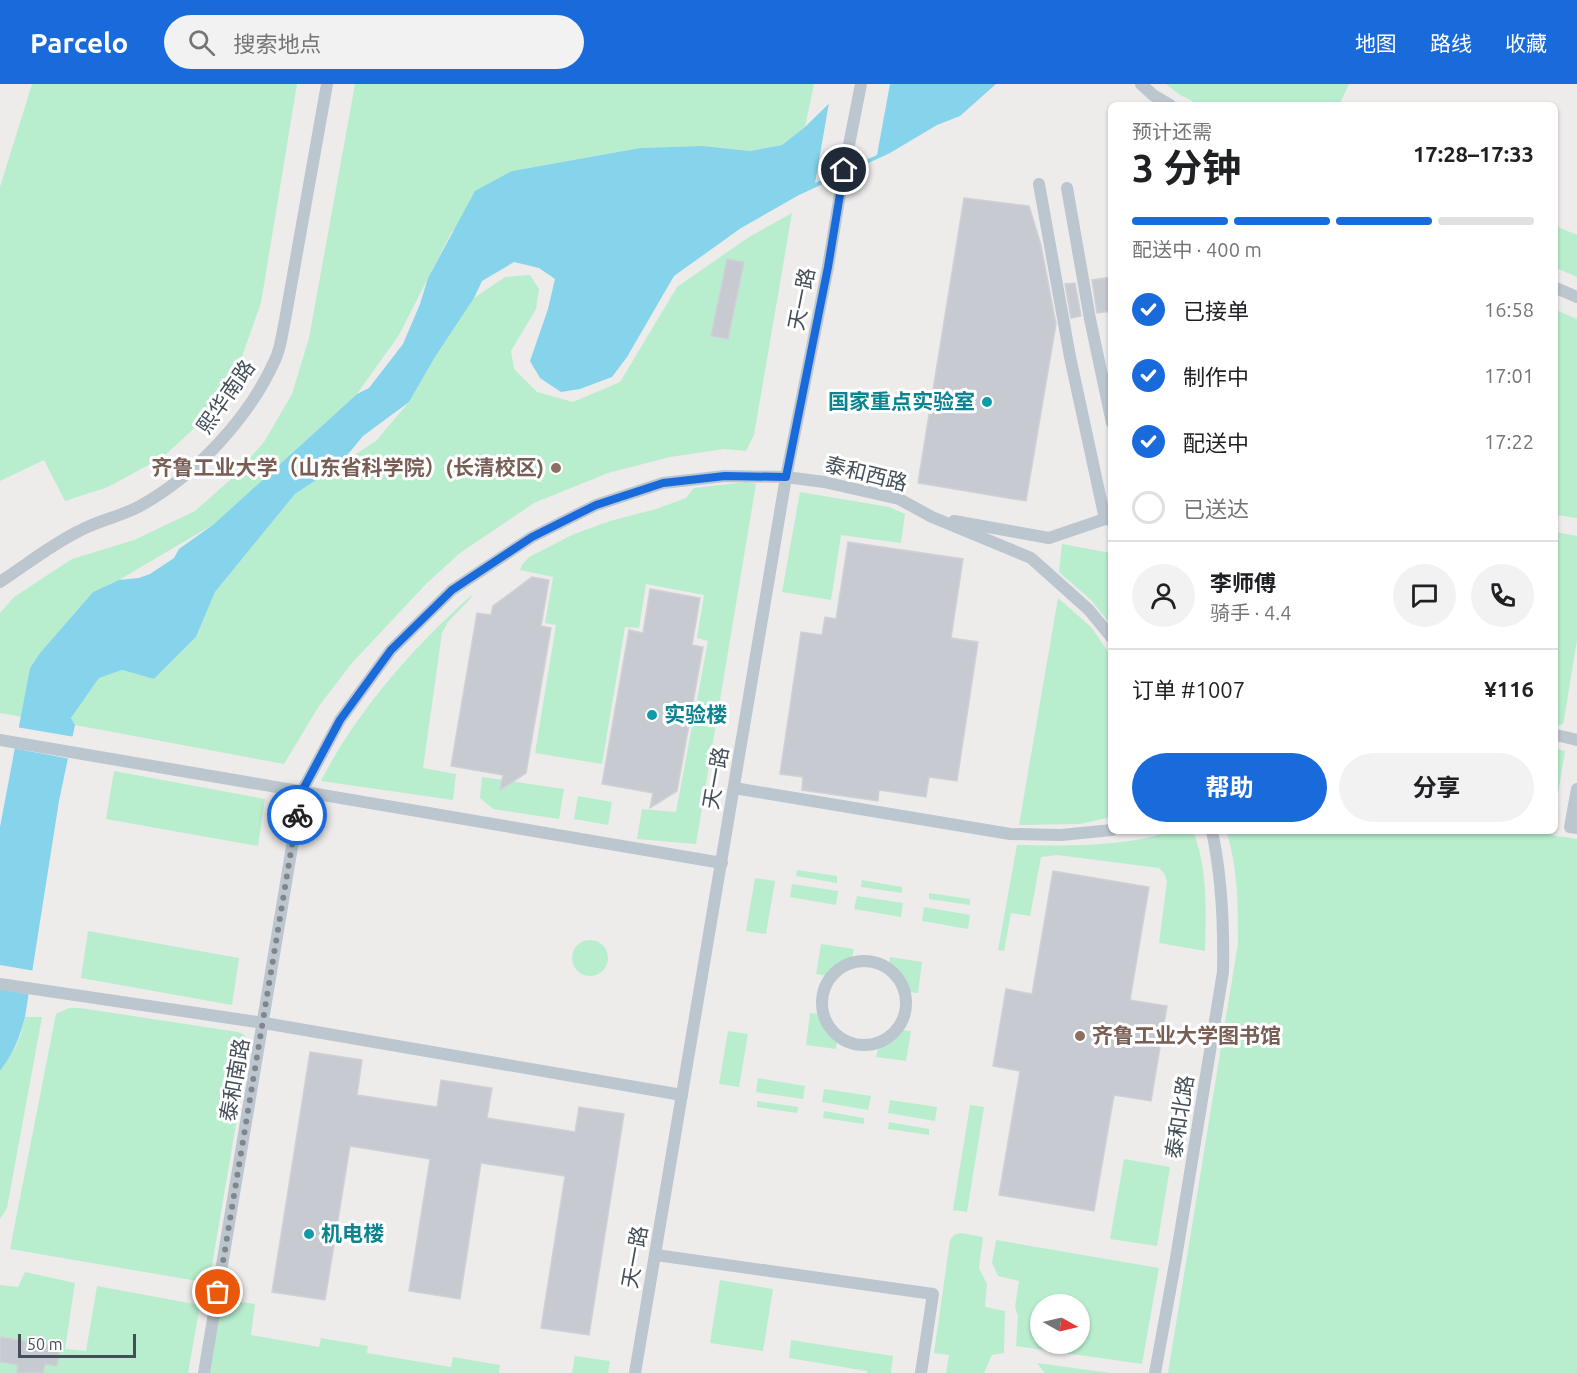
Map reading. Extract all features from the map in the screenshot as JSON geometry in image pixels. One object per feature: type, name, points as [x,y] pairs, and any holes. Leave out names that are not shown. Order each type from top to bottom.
[{"type":"street","name":"熙华南路","points":[[0,582],[81,530],[140,506],[179,479],[206,457],[229,432],[255,397],[276,358],[285,320],[327,84]]},
{"type":"street","name":"天一路","points":[[635,1373],[786,477],[828,267],[861,84]]},
{"type":"street","points":[[1141,84],[1165,102]]},
{"type":"street","points":[[932,517],[1049,538],[1108,520],[1070,357],[1039,184]]},
{"type":"street","points":[[1067,188],[1090,319],[1108,404]]},
{"type":"street","points":[[1558,289],[1577,297]]},
{"type":"street","name":"泰和西路","points":[[301,793],[340,720],[391,650],[452,590],[532,537],[596,505],[663,483],[725,476],[786,477],[824,482],[899,499],[932,517],[1031,558],[1089,610],[1108,633]]},
{"type":"street","points":[[1558,735],[1577,740]]},
{"type":"street","points":[[0,740],[722,863]]},
{"type":"street","points":[[734,788],[1010,834],[1061,836],[1108,830]]},
{"type":"street","points":[[1577,789],[1570,827],[1577,828]]},
{"type":"street","name":"泰和南路","points":[[204,1373],[301,793]]},
{"type":"street","name":"泰和北路","points":[[1155,1373],[1223,972],[1219,864],[1213,834]]},
{"type":"street","points":[[858,961],[871,962],[889,970],[901,985],[905,997],[905,1011],[900,1023],[882,1041],[856,1044],[843,1040],[833,1032],[822,1008],[822,995],[827,983],[840,969],[858,961]]},
{"type":"street","points":[[0,984],[264,1023],[682,1095]]},
{"type":"street","points":[[656,1255],[933,1294],[921,1373]]},
{"type":"green space","points":[[32,84],[297,84],[261,303],[240,362],[214,410],[163,457],[108,487],[65,501],[44,460],[0,481],[0,187]]},
{"type":"green space","points":[[355,84],[814,84],[805,127],[782,145],[750,151],[703,146],[640,148],[512,171],[451,233],[399,335],[357,394],[214,524],[119,580],[93,592],[40,653],[30,668],[22,717],[0,713],[0,613],[14,597],[72,559],[134,540],[195,511],[230,480],[264,442],[292,394],[309,338]]},
{"type":"green space","points":[[1166,84],[1349,84],[1340,102],[1194,102]]},
{"type":"green space","points":[[792,213],[754,435],[746,451],[724,449],[670,457],[608,473],[534,503],[460,553],[426,584],[352,663],[319,706],[284,764],[75,725],[71,718],[99,678],[122,670],[154,679],[196,637],[215,592],[295,494],[376,441],[409,402],[435,357],[474,298],[505,277],[530,275],[539,289],[536,309],[511,351],[514,369],[537,392],[573,402],[620,382],[677,287],[749,237]]},
{"type":"green space","points":[[1558,227],[1577,235],[1577,277],[1558,269]]},
{"type":"green space","points":[[1558,311],[1577,319],[1577,518],[1558,515]]},
{"type":"green space","points":[[746,482],[756,484],[696,844],[637,839],[642,809],[676,812],[708,641],[697,638],[704,595],[646,584],[639,628],[625,627],[602,764],[535,753],[556,625],[545,623],[553,577],[520,570],[529,557],[574,534],[686,498],[694,488]]},
{"type":"green space","points":[[800,492],[889,507],[905,514],[901,543],[841,535],[831,600],[782,592]]},
{"type":"green space","points":[[1558,532],[1577,536],[1577,640],[1563,724],[1558,725]]},
{"type":"green space","points":[[1062,544],[1108,552],[1108,621],[1091,600],[1059,572]]},
{"type":"green space","points":[[473,594],[448,622],[442,633],[423,768],[456,774],[453,800],[321,781],[351,730],[388,681],[430,635]]},
{"type":"green space","points":[[1058,598],[1091,627],[1108,652],[1108,818],[1080,824],[1019,825]]},
{"type":"green space","points":[[1558,749],[1565,751],[1558,793]]},
{"type":"green space","points":[[114,771],[265,799],[258,846],[106,819]]},
{"type":"green space","points":[[482,777],[564,789],[559,819],[493,809],[480,798]]},
{"type":"green space","points":[[578,796],[612,802],[608,825],[574,819]]},
{"type":"green space","points":[[1194,834],[1204,875],[1205,951],[1159,943],[1167,881],[1159,868],[1057,855],[1041,857],[1030,916],[1011,913],[1004,951],[998,950],[1017,845],[1115,843],[1154,836]]},
{"type":"green space","points":[[1227,834],[1551,834],[1577,839],[1577,1373],[1168,1373],[1238,943],[1235,872]]},
{"type":"green space","points":[[797,870],[837,876],[837,883],[796,876]]},
{"type":"green space","points":[[755,878],[775,881],[766,934],[746,931]]},
{"type":"green space","points":[[862,880],[902,887],[902,893],[861,887]]},
{"type":"green space","points":[[792,884],[838,891],[836,905],[790,897]]},
{"type":"green space","points":[[929,893],[970,899],[970,905],[929,899]]},
{"type":"green space","points":[[857,896],[903,903],[901,917],[854,909]]},
{"type":"green space","points":[[924,907],[970,915],[968,929],[922,921]]},
{"type":"green space","points":[[88,931],[239,958],[232,1005],[81,978]]},
{"type":"green space","points":[[590,940],[603,945],[608,958],[603,971],[590,976],[577,971],[572,958],[577,945]]},
{"type":"green space","points":[[821,944],[854,949],[852,957],[838,962],[827,976],[816,974]]},
{"type":"green space","points":[[890,957],[922,962],[918,993],[908,992],[902,976],[889,965]]},
{"type":"green space","points":[[69,1008],[238,1032],[250,1042],[209,1283],[10,1249],[56,1014]]},
{"type":"green space","points":[[810,1013],[818,1014],[825,1030],[837,1042],[836,1049],[806,1045]]},
{"type":"green space","points":[[25,1017],[42,1017],[7,1208],[0,1219],[0,1071],[15,1048]]},
{"type":"green space","points":[[901,1030],[911,1031],[906,1061],[876,1057],[878,1049],[894,1041]]},
{"type":"green space","points":[[728,1031],[748,1034],[739,1087],[719,1084]]},
{"type":"green space","points":[[758,1078],[805,1086],[803,1099],[756,1092]]},
{"type":"green space","points":[[824,1089],[871,1096],[868,1110],[822,1102]]},
{"type":"green space","points":[[890,1100],[937,1107],[935,1121],[888,1113]]},
{"type":"green space","points":[[757,1101],[798,1107],[797,1113],[757,1107]]},
{"type":"green space","points":[[970,1105],[984,1107],[967,1212],[953,1210]]},
{"type":"green space","points":[[824,1111],[864,1118],[864,1124],[823,1118]]},
{"type":"green space","points":[[889,1122],[929,1129],[929,1135],[888,1129]]},
{"type":"green space","points":[[1124,1159],[1170,1167],[1157,1246],[1110,1239]]},
{"type":"green space","points":[[961,1233],[983,1237],[979,1268],[987,1284],[985,1307],[1005,1311],[1004,1353],[992,1355],[984,1373],[946,1373],[949,1355],[934,1353],[950,1240],[954,1235]]},
{"type":"green space","points":[[996,1240],[1159,1268],[1142,1364],[1072,1354],[1090,1354],[1090,1294],[1030,1294],[1030,1348],[1016,1346],[1018,1316],[1015,1307],[1019,1281],[998,1276],[992,1263]]},
{"type":"green space","points":[[25,1272],[75,1283],[65,1349],[86,1351],[97,1286],[200,1305],[188,1373],[0,1373],[0,1285],[18,1287]]},
{"type":"green space","points":[[720,1280],[773,1289],[763,1351],[710,1343]]},
{"type":"green space","points":[[222,1299],[255,1304],[251,1335],[319,1347],[321,1338],[368,1346],[367,1353],[451,1367],[453,1357],[500,1365],[499,1373],[210,1373]]},
{"type":"green space","points":[[791,1340],[893,1356],[891,1373],[867,1373],[867,1371],[789,1358]]},
{"type":"green space","points":[[575,1356],[610,1361],[608,1373],[572,1373]]},
{"type":"green space","points":[[1037,1363],[1111,1373],[1045,1373]]},
{"type":"water","points":[[849,84],[996,84],[960,116],[937,125],[890,153],[799,195],[741,228],[674,276],[627,357],[612,377],[580,389],[561,392],[540,378],[530,361],[548,309],[555,279],[539,268],[514,262],[482,281],[474,298],[435,357],[409,402],[363,436],[339,465],[295,494],[215,592],[196,637],[154,679],[122,670],[99,678],[71,718],[75,725],[59,801],[25,1017],[16,1045],[0,1071],[0,827],[30,668],[40,653],[93,592],[119,580],[139,578],[150,574],[174,558],[179,549],[214,524],[357,394],[369,388],[403,344],[428,278],[475,191],[512,171],[640,148],[703,146],[750,151],[782,145],[805,127]]},
{"type":"pier","points":[[844,84],[890,84],[877,155],[815,183],[830,97]]},
{"type":"pier","points":[[16,727],[75,737],[71,759],[12,748]]},
{"type":"pier","points":[[0,965],[35,971],[32,995],[0,989]]},
{"type":"building","name":"国家重点实验室","points":[[964,198],[1029,206],[1041,245],[1056,324],[1026,501],[918,483]]},
{"type":"building","points":[[727,259],[744,262],[728,339],[711,336]]},
{"type":"building","points":[[1108,278],[1108,312],[1097,313],[1092,280]]},
{"type":"building","points":[[1075,283],[1081,316],[1071,318],[1065,284]]},
{"type":"building","points":[[848,542],[963,559],[951,638],[978,642],[957,781],[929,777],[926,797],[879,790],[878,801],[802,790],[803,777],[780,774],[801,632],[822,635],[825,617],[836,619]]},
{"type":"building","points":[[532,577],[549,580],[541,626],[551,628],[526,773],[500,790],[503,775],[451,766],[477,613],[491,615],[493,606]]},
{"type":"building","name":"实验楼","points":[[650,589],[700,598],[692,645],[703,647],[677,791],[650,808],[653,793],[602,784],[629,630],[643,633]]},
{"type":"building","name":"齐鲁工业大学图书馆","points":[[1053,871],[1149,887],[1130,1000],[1167,1006],[1151,1101],[1114,1095],[1094,1211],[999,1195],[1020,1071],[993,1066],[1006,989],[1032,994]]},
{"type":"building","name":"机电楼","points":[[310,1052],[362,1060],[357,1095],[437,1107],[441,1080],[492,1088],[487,1118],[575,1132],[579,1107],[624,1114],[589,1335],[541,1328],[565,1176],[481,1163],[460,1299],[409,1291],[430,1159],[350,1146],[325,1300],[272,1292]]},
{"type":"building","points":[[0,1337],[60,1347],[57,1366],[45,1364],[43,1373],[17,1373],[18,1365],[0,1362]]},
{"type":"way so far","points":[[218,1292],[297,815]]},
{"type":"place","name":"国家重点实验室","points":[[987,402]]},
{"type":"place","name":"齐鲁工业大学（山东省科学院）(长清校区)","points":[[556,468]]},
{"type":"place","name":"实验楼","points":[[652,715]]},
{"type":"place","name":"齐鲁工业大学图书馆","points":[[1080,1036]]},
{"type":"place","name":"机电楼","points":[[309,1234]]},
{"type":"route","points":[[297,815],[301,793],[340,720],[391,650],[452,590],[532,537],[596,505],[663,483],[725,476],[786,477],[828,267],[844,170]]}]
